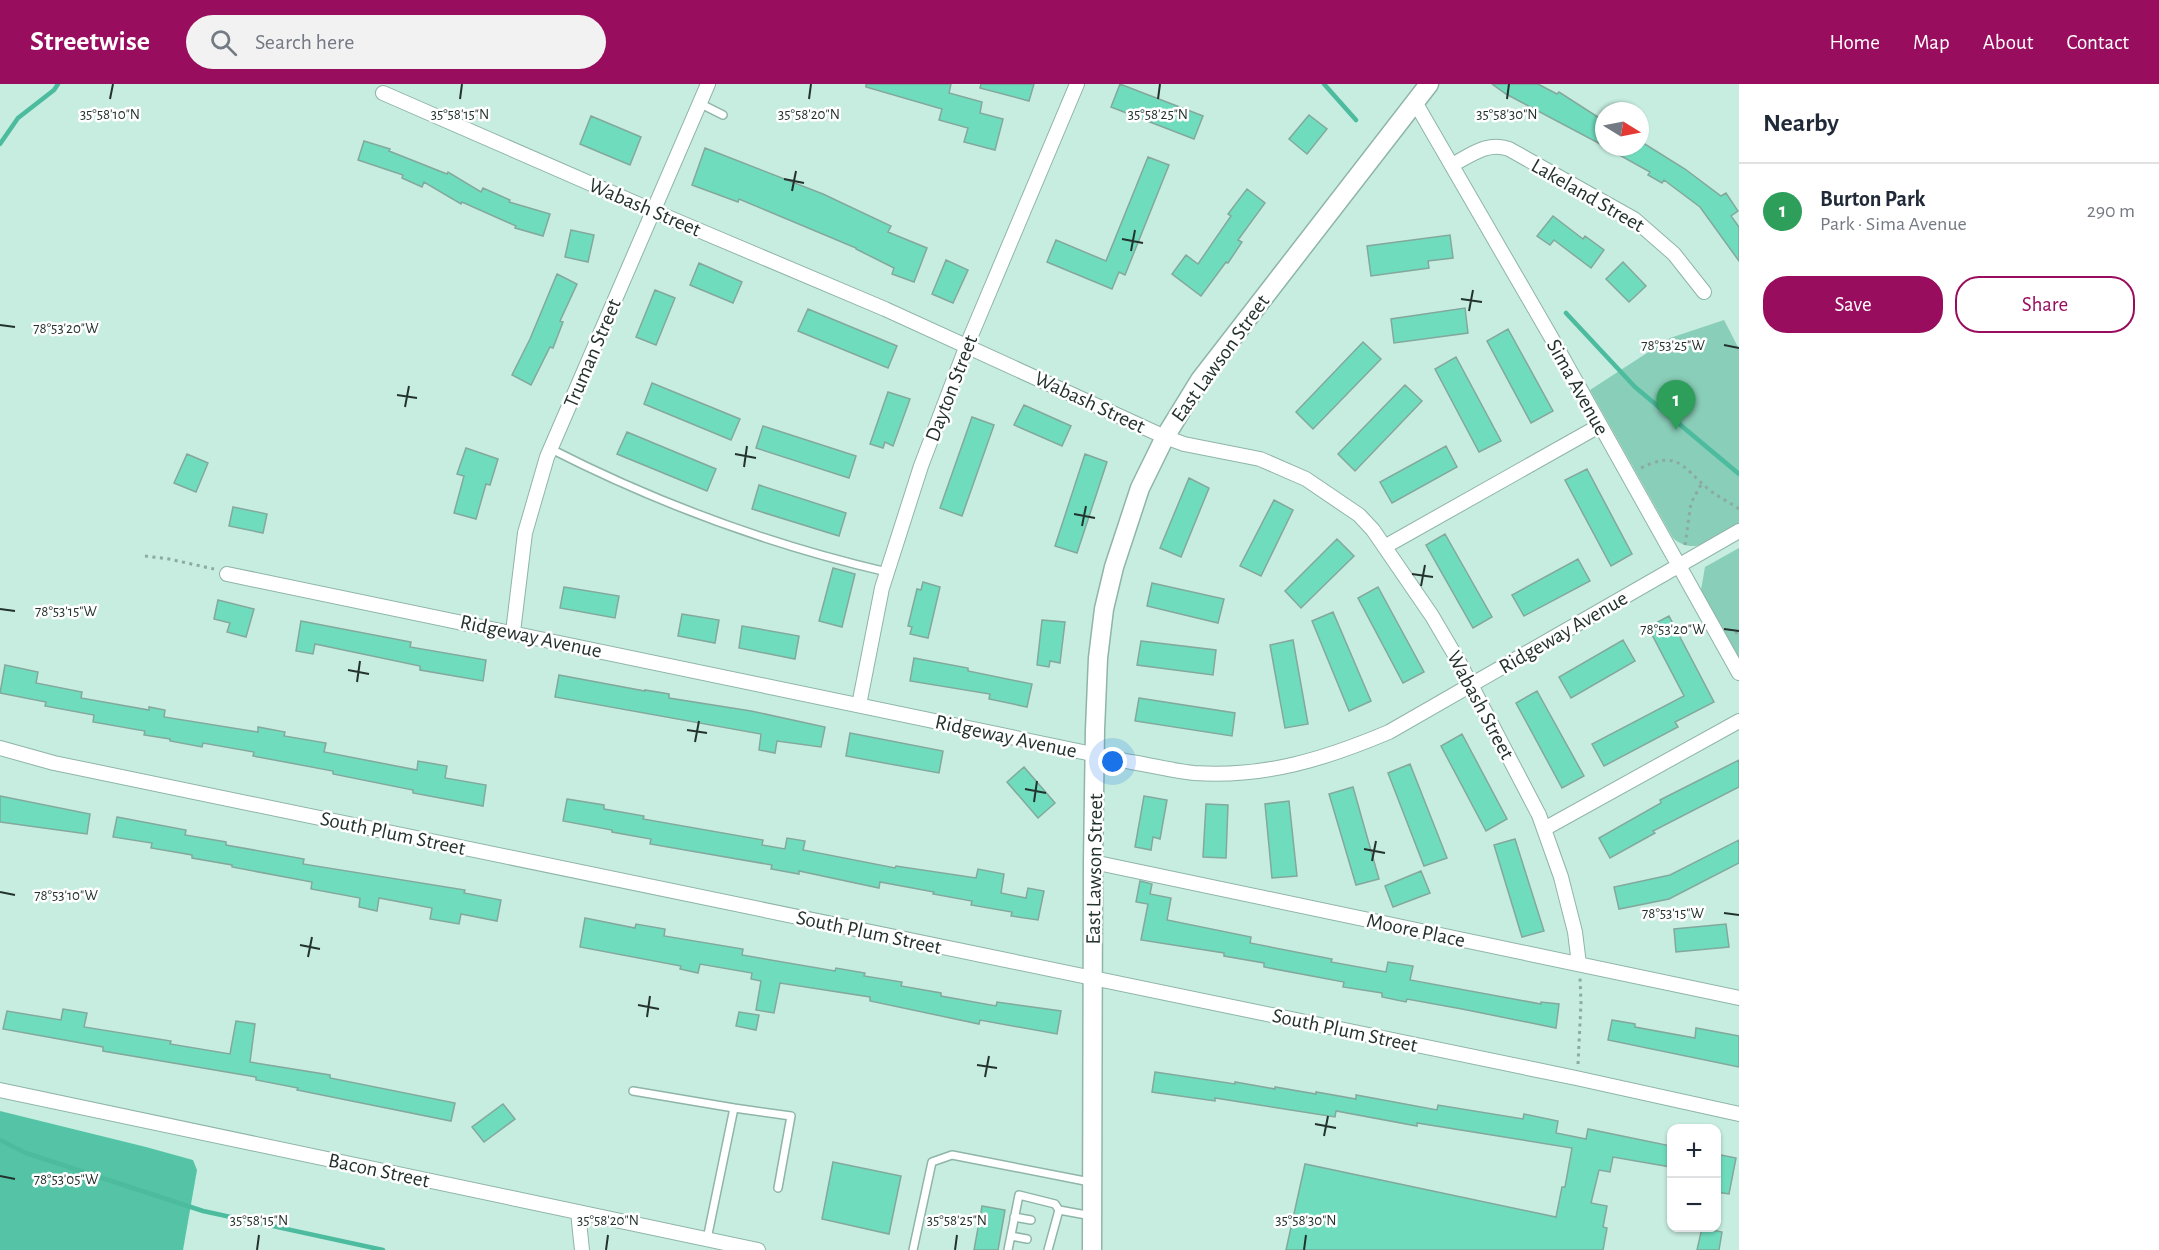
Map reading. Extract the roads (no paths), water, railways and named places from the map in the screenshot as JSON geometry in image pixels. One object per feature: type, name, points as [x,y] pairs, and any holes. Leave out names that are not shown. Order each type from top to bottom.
[{"type":"street","name":"Truman Street","points":[[513,633],[525,533],[535,494],[551,449],[708,84]]},
{"type":"street","name":"Dayton Street","points":[[859,705],[887,572],[921,466],[967,345],[1077,84]]},
{"type":"street","name":"East Lawson Street","points":[[1092,1250],[1093,862],[1098,658],[1104,609],[1126,528],[1140,488],[1165,437],[1200,380],[1429,84]]},
{"type":"street","name":"Wabash Street","points":[[383,93],[967,345],[1165,437],[1184,444],[1260,459],[1306,479],[1359,515],[1386,546],[1432,616],[1471,685],[1544,829],[1567,899],[1579,964]]},
{"type":"street","name":"Sima Avenue","points":[[1415,102],[1551,336],[1599,426],[1739,673]]},
{"type":"street","name":"Lakeland Street","points":[[1452,165],[1484,148],[1492,146],[1509,149],[1634,219],[1674,254],[1704,292]]},
{"type":"street","points":[[1386,546],[1599,426]]},
{"type":"street","name":"Ridgeway Avenue","points":[[227,574],[1191,773],[1262,771],[1284,768],[1351,748],[1389,732],[1739,531]]},
{"type":"street","points":[[1544,829],[1739,721]]},
{"type":"street","name":"South Plum Street","points":[[0,748],[77,768],[1576,1078],[1739,1114]]},
{"type":"street","name":"Moore Place","points":[[1093,862],[1739,998]]},
{"type":"street","name":"Bacon Street","points":[[0,1090],[707,1239],[732,1247],[758,1250]]},
{"type":"street","points":[[578,1212],[582,1250]]},
{"type":"lane","points":[[699,103],[723,115]]},
{"type":"lane","points":[[551,449],[653,496],[742,532],[887,572]]},
{"type":"lane","points":[[633,1091],[791,1116],[778,1188]]},
{"type":"lane","points":[[707,1239],[734,1108]]},
{"type":"lane","points":[[913,1250],[932,1162],[952,1155],[1092,1183]]},
{"type":"lane","points":[[1008,1250],[1019,1195],[1055,1204],[1059,1210],[1092,1216]]},
{"type":"lane","points":[[1047,1245],[1051,1224],[1059,1210]]},
{"type":"lane","points":[[1014,1217],[1031,1220]]},
{"type":"lane","points":[[1011,1236],[1027,1239]]},
{"type":"waterway","points":[[0,144],[18,118],[54,90],[58,84]]},
{"type":"waterway","points":[[1324,84],[1356,120]]},
{"type":"waterway","points":[[1566,313],[1635,387],[1739,474]]},
{"type":"waterway","points":[[0,1140],[26,1153],[203,1211],[383,1250]]},
{"type":"place","name":"Burton Park","points":[[1676,430]]}]
